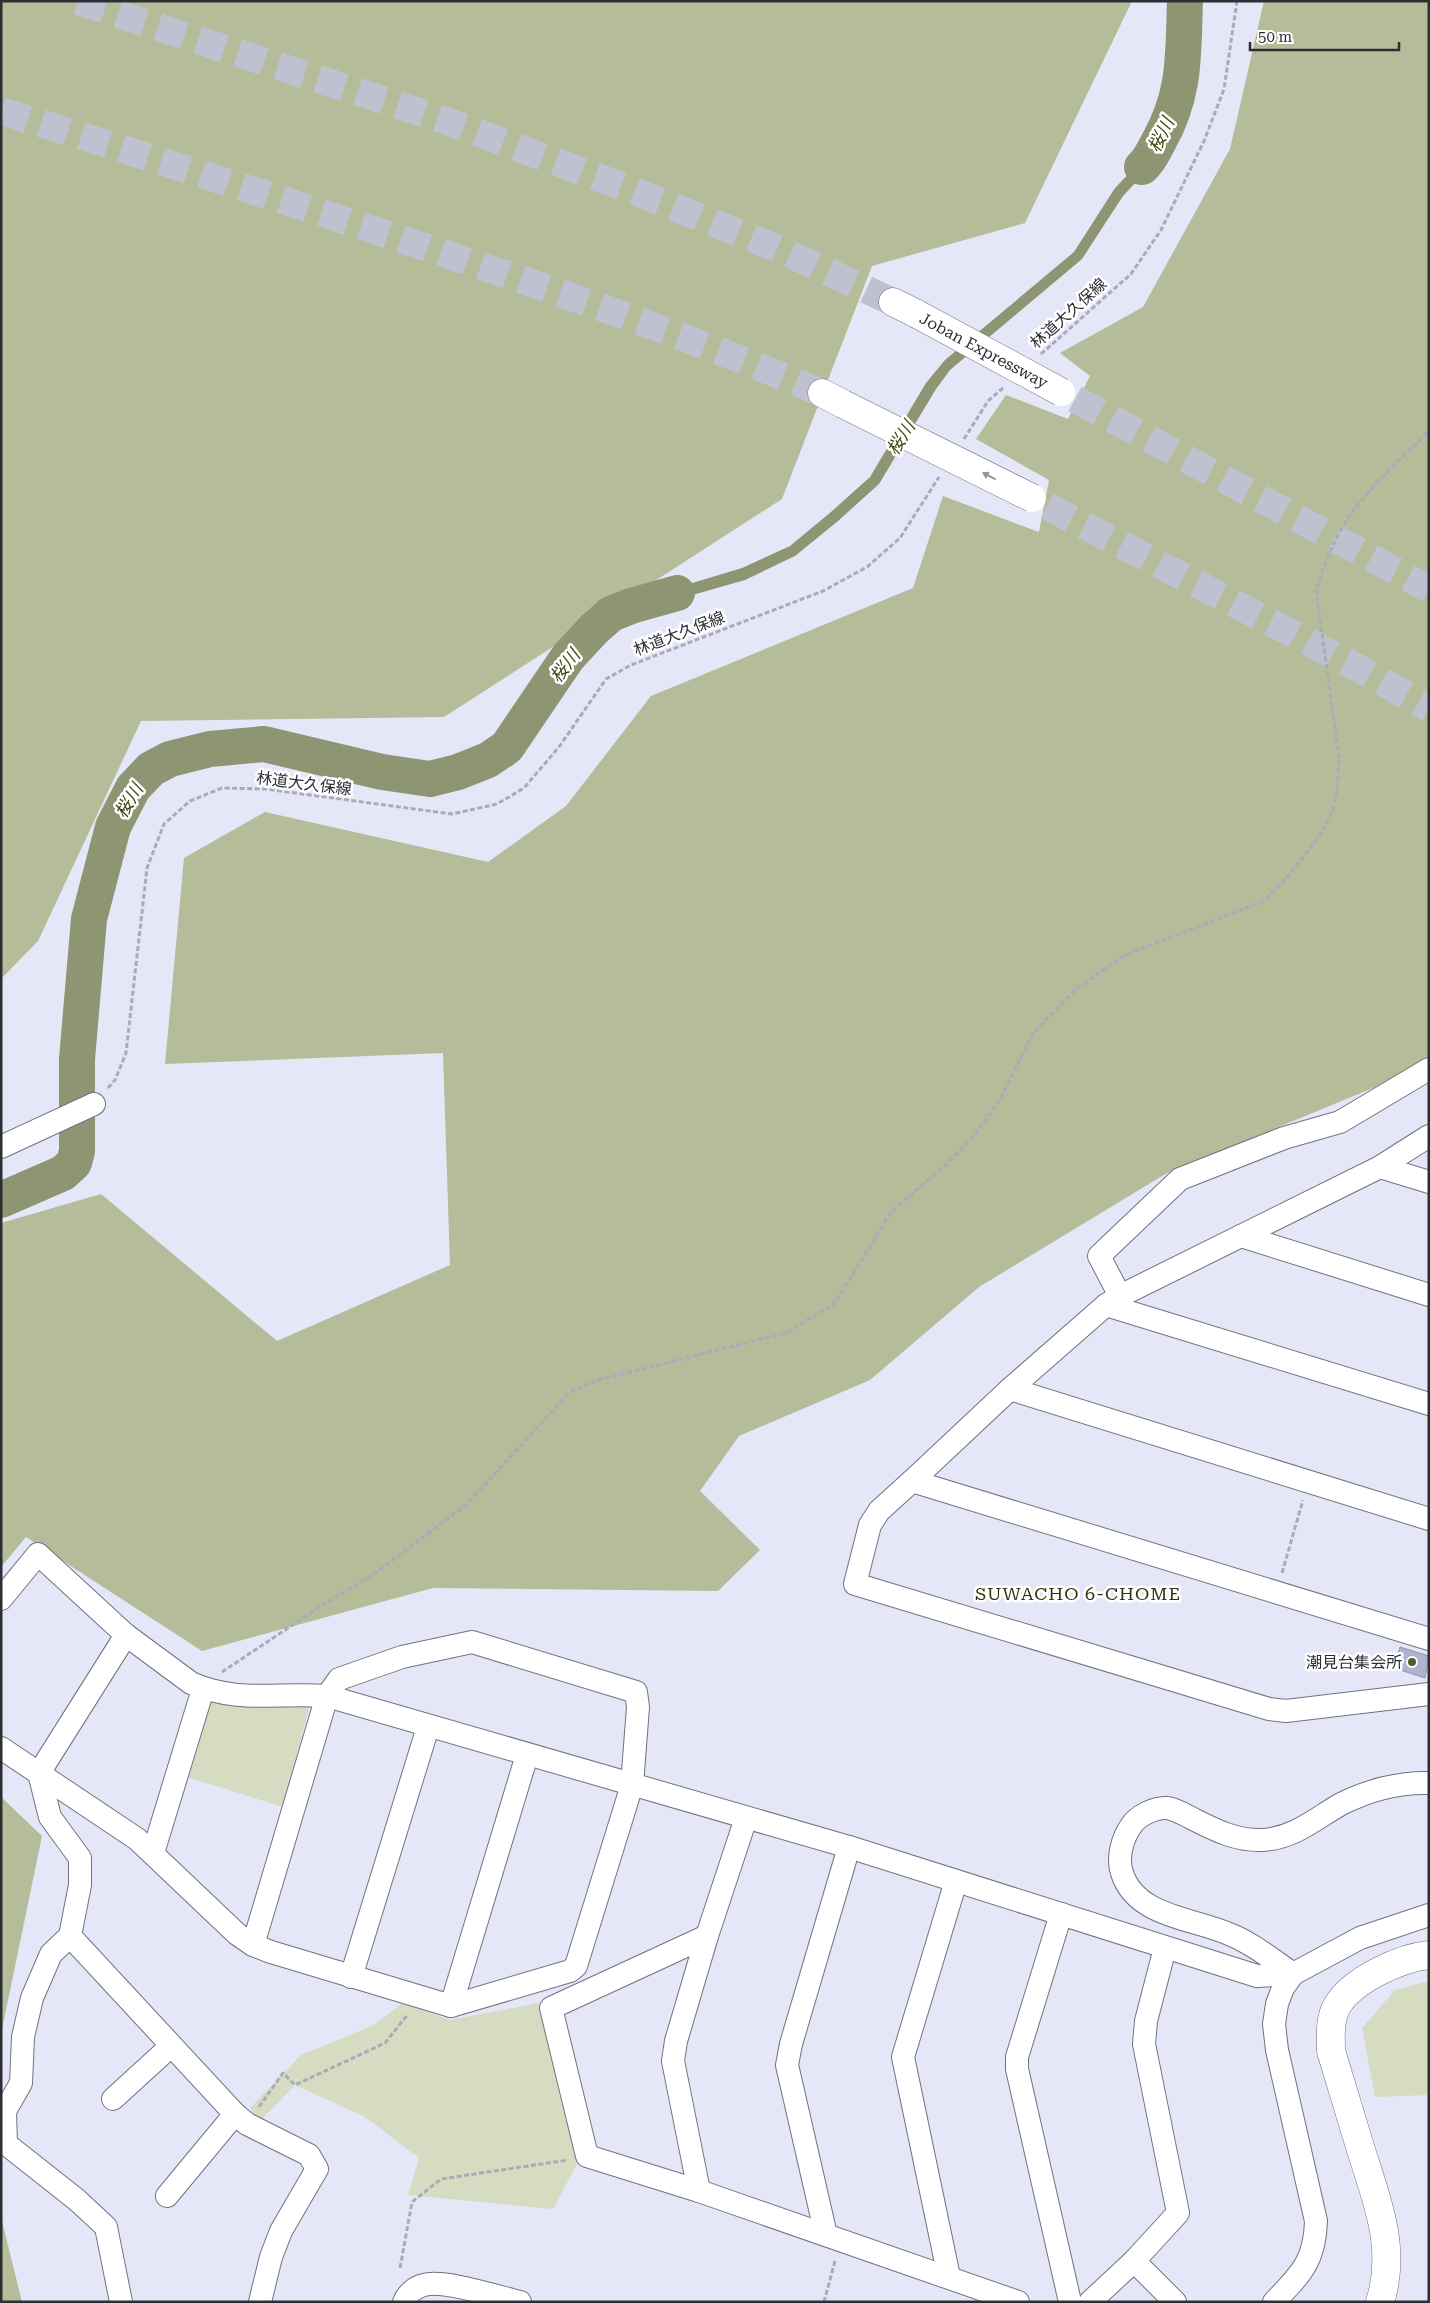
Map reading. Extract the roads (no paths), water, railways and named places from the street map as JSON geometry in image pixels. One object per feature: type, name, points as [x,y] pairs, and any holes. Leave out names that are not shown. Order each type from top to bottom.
[{"type":"main road","name":"Joban Expressway","points":[[893,302],[1068,396]]},
{"type":"main road","points":[[833,398],[1040,502]]},
{"type":"main road","points":[[1380,2302],[1386,2281],[1386,2251],[1382,2215],[1331,2051],[1330,2028],[1336,2007],[1348,1992],[1371,1975],[1397,1963],[1429,1955]]},
{"type":"street","points":[[1113,1300],[1099,1256],[1180,1179],[1284,1138],[1340,1122],[1429,1069]]},
{"type":"street","points":[[1,1147],[94,1104]]},
{"type":"street","points":[[1429,1136],[1380,1167],[1113,1300],[1010,1389],[879,1510],[870,1525],[855,1584],[1269,1710],[1286,1711],[1429,1694]]},
{"type":"street","points":[[1380,1167],[1429,1182]]},
{"type":"street","points":[[1241,1236],[1429,1295]]},
{"type":"street","points":[[1113,1300],[1429,1404]]},
{"type":"street","points":[[1010,1389],[1429,1518]]},
{"type":"street","points":[[912,1481],[1429,1639]]},
{"type":"street","points":[[1,1599],[38,1554],[126,1635],[191,1683],[203,1689],[258,1698],[301,1694],[327,1696],[428,1727],[848,1847],[1257,1976],[1293,1974],[1360,1938],[1429,1915]]},
{"type":"street","points":[[121,2302],[106,2227],[77,2200],[6,2144],[4,2111],[21,2083],[23,2037],[32,1998],[51,1954],[70,1936],[80,1885],[80,1858],[50,1818],[39,1773],[126,1635]]},
{"type":"street","points":[[1,1748],[112,1821],[153,1853],[237,1934],[253,1945],[351,1977],[451,2006],[570,1971],[576,1966],[632,1785],[638,1707],[636,1692],[472,1642],[402,1658],[339,1679],[327,1696],[253,1945]]},
{"type":"street","points":[[153,1853],[203,1689]]},
{"type":"street","points":[[351,1977],[428,1727]]},
{"type":"street","points":[[451,2006],[527,1755]]},
{"type":"street","points":[[1293,1974],[1250,1944],[1229,1934],[1153,1908],[1138,1898],[1126,1884],[1119,1863],[1122,1844],[1131,1825],[1150,1811],[1167,1808],[1238,1839],[1279,1838],[1304,1828],[1342,1804],[1381,1788],[1429,1783]]},
{"type":"street","points":[[699,2192],[673,2061],[676,2041],[707,1936],[746,1818]]},
{"type":"street","points":[[833,2238],[787,2065],[791,2044],[848,1847]]},
{"type":"street","points":[[950,2277],[903,2057],[956,1881]]},
{"type":"street","points":[[1061,1914],[1017,2057],[1017,2069],[1070,2302]]},
{"type":"street","points":[[70,1936],[241,2119],[309,2155],[317,2169],[281,2232],[271,2257],[260,2302]]},
{"type":"street","points":[[707,1936],[551,2008],[587,2156],[950,2277],[1018,2302]]},
{"type":"street","points":[[1090,2302],[1134,2261],[1178,2213],[1144,2044],[1146,2022],[1165,1948]]},
{"type":"street","points":[[1274,2302],[1293,2282],[1308,2262],[1316,2242],[1316,2221],[1277,2050],[1274,2024],[1277,2004],[1283,1988],[1293,1974]]},
{"type":"street","points":[[113,2099],[171,2046]]},
{"type":"street","points":[[167,2196],[241,2119]]},
{"type":"street","points":[[1134,2261],[1175,2302]]},
{"type":"street","points":[[404,2302],[407,2295],[424,2284],[454,2286],[520,2302]]},
{"type":"water","points":[[1163,124],[1172,128],[1152,165],[1123,196],[1082,259],[950,370],[936,389],[879,484],[795,556],[745,580],[633,612],[626,603],[742,568],[790,546],[870,477],[926,383],[945,360],[1074,252],[1115,188],[1144,158]]},
{"type":"waterway","name":"桜川","points":[[1142,167],[1152,155],[1168,123],[1179,90],[1183,56],[1185,1]]},
{"type":"waterway","name":"桜川","points":[[1,1200],[63,1173],[74,1163],[77,1151],[77,1059],[89,919],[113,827],[133,788],[151,769],[170,759],[210,749],[264,744],[382,772],[430,779],[458,772],[488,760],[507,747],[568,657],[611,614],[631,606],[677,593]]},
{"type":"tunnel","points":[[78,1],[441,119],[629,189],[781,250],[893,302]]},
{"type":"tunnel","points":[[1,111],[266,195],[525,281],[675,334],[822,393]]},
{"type":"tunnel","points":[[1075,399],[1429,589]]},
{"type":"tunnel","points":[[1047,506],[1347,662],[1429,708]]},
{"type":"place","name":"潮見台集会所","points":[[1412,1662]]},
{"type":"district","name":"SUWACHO 6-CHOME","points":[[1078,1594]]}]
